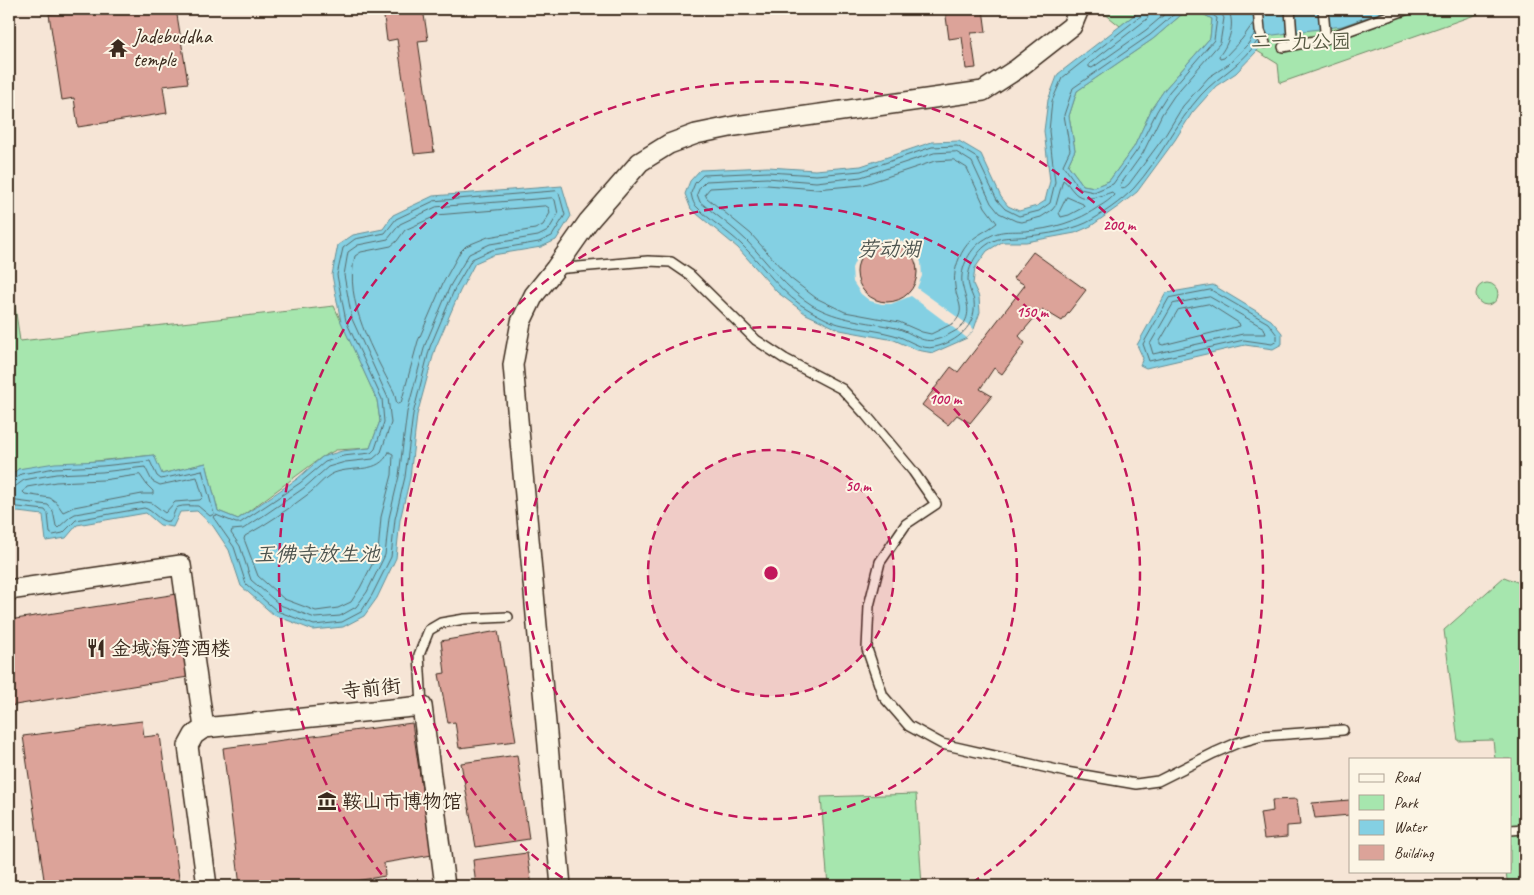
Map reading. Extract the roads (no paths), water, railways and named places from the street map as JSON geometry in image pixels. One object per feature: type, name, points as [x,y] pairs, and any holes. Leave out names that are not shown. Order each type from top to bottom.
[{"type":"street","points":[[561,886],[513,365],[521,322],[534,295],[588,222],[640,162],[669,144],[696,134],[735,126],[983,90],[1017,69],[1072,26],[1079,9]]},
{"type":"street","points":[[9,590],[182,565],[204,728],[194,735],[188,746],[207,886]]},
{"type":"street","name":"寺前街","points":[[204,728],[422,706],[445,886]]},
{"type":"lane","points":[[1258,9],[1260,31],[1265,43]]},
{"type":"lane","points":[[1290,9],[1292,37]]},
{"type":"lane","points":[[1323,9],[1325,31]]},
{"type":"lane","points":[[1283,47],[1325,39],[1408,9]]},
{"type":"lane","points":[[555,269],[648,261],[671,262],[690,275],[756,340],[842,389],[913,471],[936,504],[906,524],[880,562],[869,606],[867,649],[883,696],[910,726],[942,744],[1066,772],[1136,784],[1158,781],[1237,743],[1262,736],[1343,730]]},
{"type":"lane","points":[[422,706],[419,655],[429,630],[441,623],[457,620],[508,617]]},
{"type":"lane","points":[[1512,830],[1525,829]]},
{"type":"water","name":"劳动湖","points":[[1142,9],[1390,9],[1342,26],[1266,36],[1257,51],[1236,73],[1216,86],[1192,113],[1137,192],[1119,206],[1091,226],[1075,233],[1026,242],[1002,242],[987,251],[975,268],[973,284],[979,297],[980,312],[974,329],[967,338],[933,353],[917,350],[894,340],[840,330],[806,314],[777,292],[738,248],[691,209],[685,194],[690,181],[700,170],[768,167],[815,170],[861,166],[932,142],[959,141],[981,154],[1001,197],[1008,206],[1019,211],[1037,206],[1045,201],[1050,181],[1044,131],[1048,100],[1058,74]],"holes":[[[1196,10],[1212,19],[1210,38],[1165,89],[1152,108],[1134,147],[1109,181],[1094,187],[1083,185],[1068,165],[1075,150],[1069,116],[1077,91],[1153,39],[1181,15]]]},
{"type":"water","name":"玉佛寺放生池","points":[[562,186],[571,216],[556,240],[541,247],[493,255],[475,263],[460,291],[435,349],[417,415],[410,478],[400,520],[396,558],[377,598],[364,616],[343,627],[313,630],[274,615],[241,586],[229,550],[213,526],[197,511],[180,512],[173,527],[160,525],[146,513],[77,525],[66,538],[46,541],[43,515],[9,511],[9,478],[18,469],[55,463],[101,461],[154,455],[162,474],[206,463],[218,511],[238,519],[297,479],[322,457],[342,451],[370,448],[380,421],[377,400],[341,322],[332,275],[338,245],[353,235],[383,229],[393,215],[433,196]]},
{"type":"water","points":[[1213,285],[1271,320],[1282,333],[1282,344],[1273,349],[1245,345],[1146,368],[1140,365],[1143,358],[1137,345],[1166,293]]},
{"type":"place","name":"Jadebuddha temple","points":[[118,48]]},
{"type":"place","name":"金域海湾酒楼","points":[[96,648]]},
{"type":"place","name":"鞍山市博物馆","points":[[327,801]]},
{"type":"park label","name":"二一九公园","points":[[1301,41]]}]
